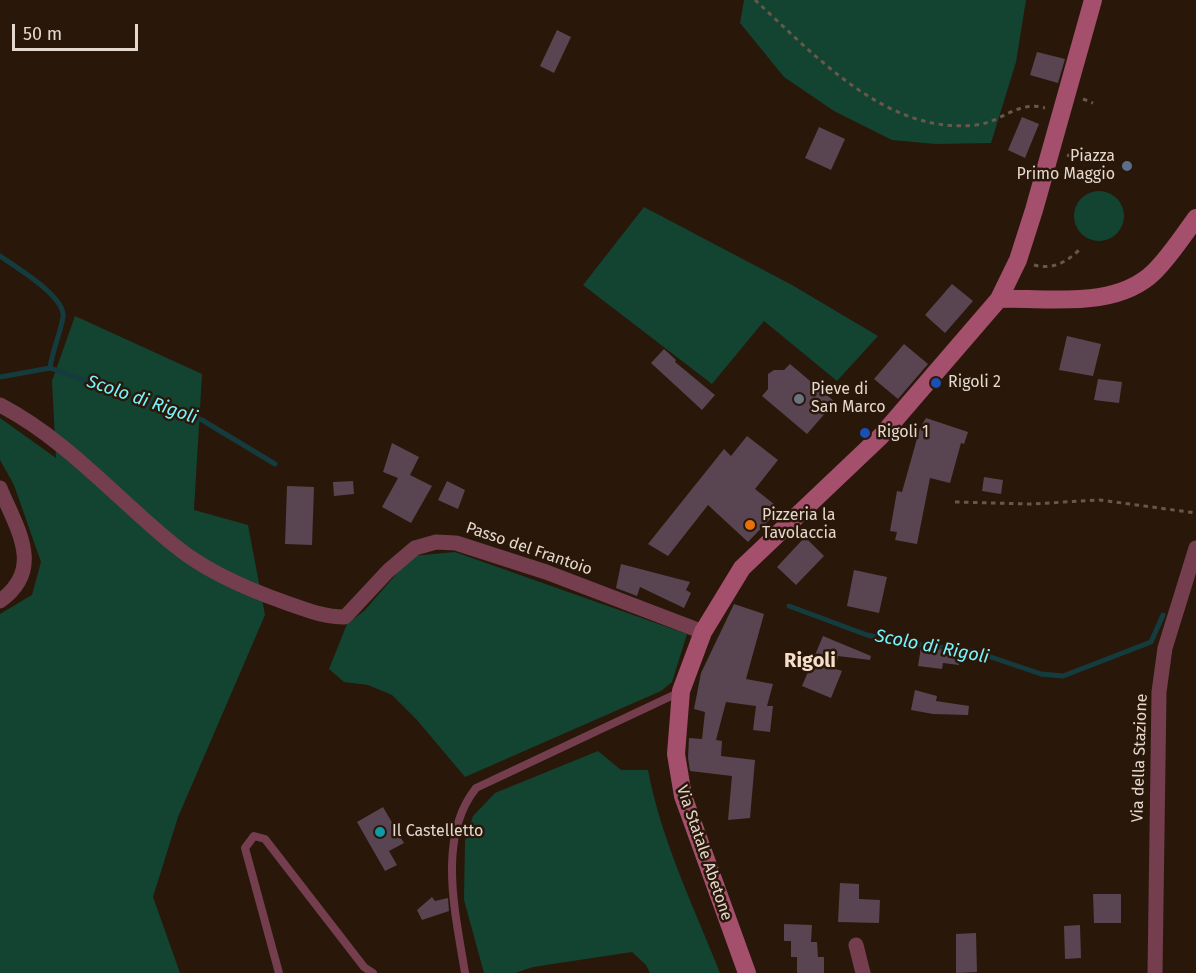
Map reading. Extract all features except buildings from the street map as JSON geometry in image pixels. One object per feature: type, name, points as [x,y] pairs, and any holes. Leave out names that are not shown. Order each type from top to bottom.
[{"type":"main road","name":"Via Statale Abetone","points":[[747,973],[683,796],[677,771],[676,731],[681,692],[703,632],[742,568],[881,436],[999,299],[1018,260],[1093,0]]},
{"type":"main road","points":[[999,299],[1082,298],[1118,293],[1153,273],[1196,218]]},
{"type":"street","name":"Passo del Frantoio","points":[[0,405],[18,414],[74,455],[176,547],[261,594],[328,617],[345,617],[388,571],[415,548],[436,542],[456,543],[546,572],[703,632]]},
{"type":"street","points":[[0,488],[23,545],[27,562],[14,591],[0,601]]},
{"type":"street","name":"Via della Stazione","points":[[1155,973],[1159,692],[1165,648],[1196,548]]},
{"type":"street","points":[[856,945],[863,973]]},
{"type":"lane","points":[[465,973],[453,883],[454,847],[468,798],[476,788],[681,692]]},
{"type":"lane","points":[[279,973],[245,848],[254,836],[265,839],[364,967],[373,973]]},
{"type":"path","points":[[755,0],[825,64],[886,107],[934,124],[977,125],[1009,113],[1020,106],[1039,106],[1062,113]]},
{"type":"path","points":[[1078,98],[1093,103]]},
{"type":"path","points":[[1018,260],[1046,269],[1068,261],[1079,250]]},
{"type":"path","points":[[955,502],[1030,504],[1100,500],[1196,513]]},
{"type":"green space","points":[[744,0],[1026,0],[1016,62],[991,143],[936,144],[892,140],[834,111],[784,77],[740,23]]},
{"type":"green space","points":[[1094,191],[1104,191],[1117,198],[1124,211],[1124,221],[1117,234],[1104,241],[1094,241],[1085,237],[1078,230],[1074,221],[1074,211],[1078,202],[1085,195]]},
{"type":"green space","points":[[644,207],[792,285],[878,336],[837,381],[764,321],[712,384],[583,285]]},
{"type":"green space","points":[[75,316],[202,374],[194,510],[248,525],[265,615],[178,817],[153,897],[180,973],[0,973],[0,614],[32,595],[41,562],[14,485],[0,460],[0,418],[56,458],[52,381]]},
{"type":"green space","points":[[455,552],[687,634],[672,682],[661,691],[465,777],[417,720],[392,695],[368,685],[344,682],[329,669],[347,624],[364,611],[412,556]]},
{"type":"green space","points":[[598,751],[621,770],[648,770],[670,848],[720,973],[650,973],[646,965],[632,952],[533,967],[515,973],[484,973],[464,900],[465,841],[473,816],[495,793]]},
{"type":"waterway","points":[[0,256],[39,283],[62,309],[63,317],[50,368]]},
{"type":"waterway","name":"Scolo di Rigoli","points":[[0,377],[50,368],[202,420],[275,464]]},
{"type":"waterway","name":"Scolo di Rigoli","points":[[789,606],[867,635],[905,643],[973,651],[1041,674],[1063,676],[1151,642],[1163,615]]},
{"type":"place","name":"Piazza Primo Maggio","points":[[1127,166]]},
{"type":"place","name":"Rigoli 2","points":[[936,383]]},
{"type":"place","name":"Pieve di San Marco","points":[[799,399]]},
{"type":"place","name":"Rigoli 1","points":[[865,433]]},
{"type":"place","name":"Pizzeria la Tavolaccia","points":[[750,525]]},
{"type":"place","name":"Il Castelletto","points":[[380,832]]},
{"type":"district","name":"Rigoli","points":[[810,661]]}]
